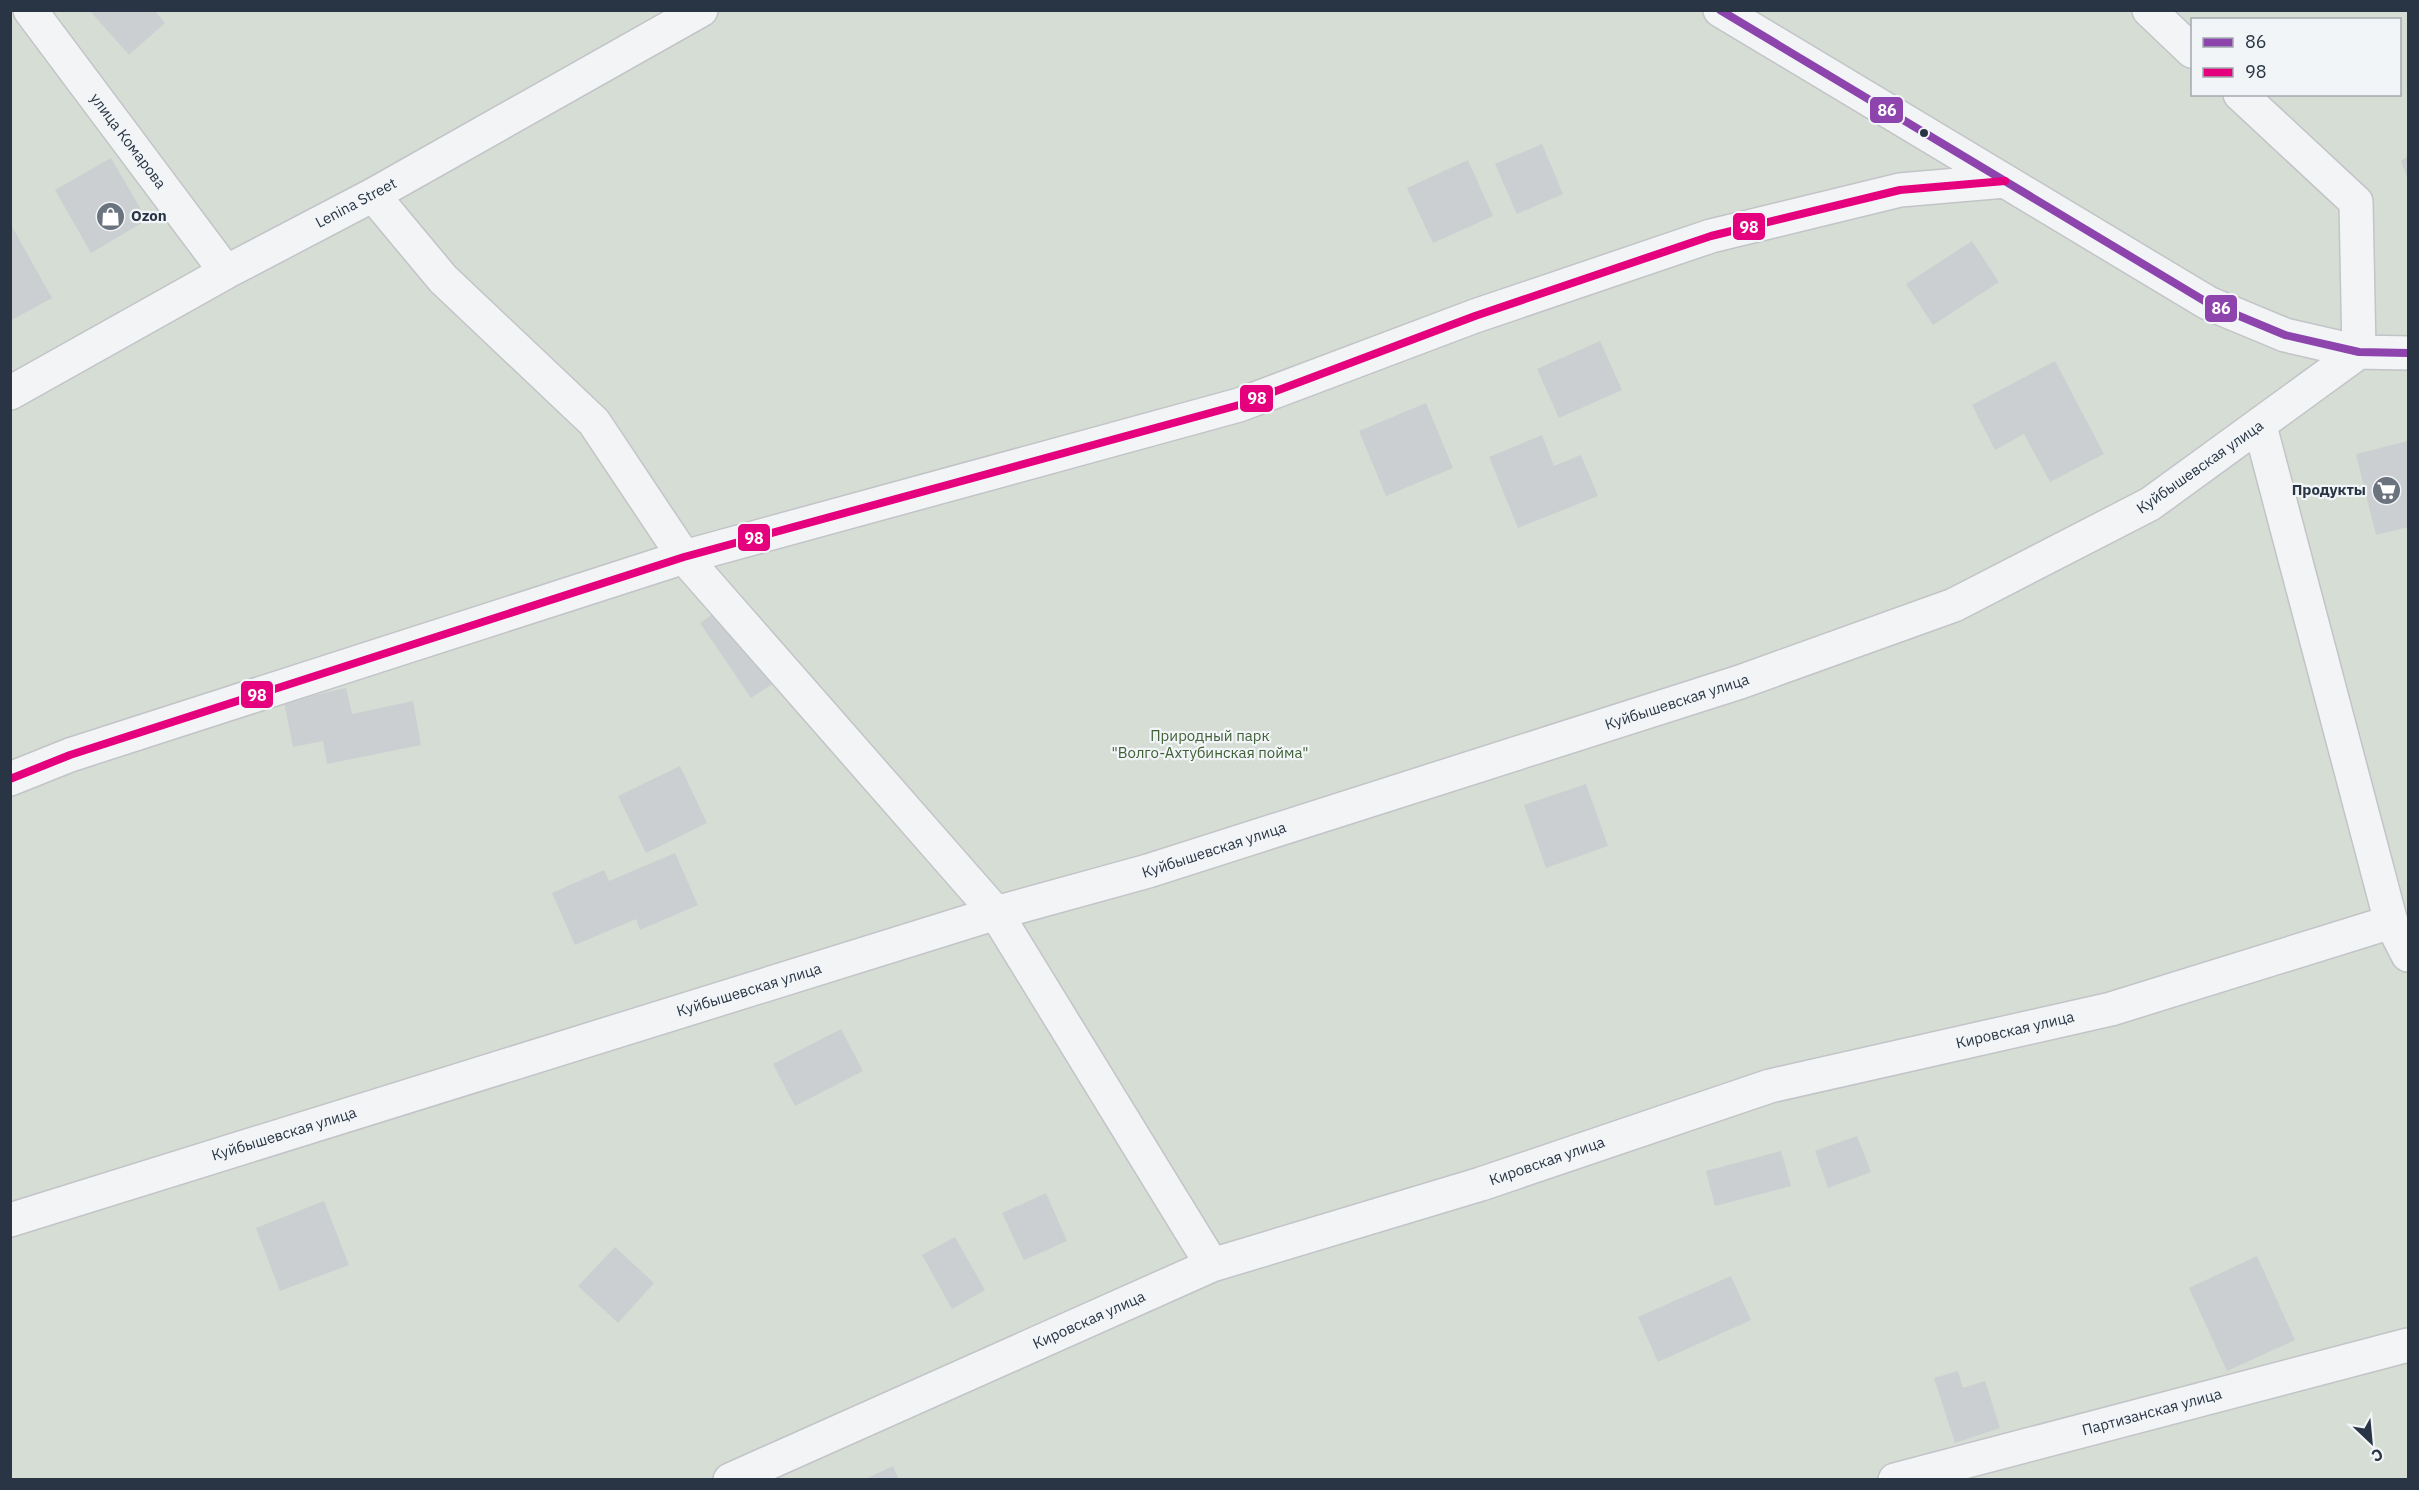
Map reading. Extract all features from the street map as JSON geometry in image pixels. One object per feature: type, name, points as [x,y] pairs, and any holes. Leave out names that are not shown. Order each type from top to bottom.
[{"type":"street","name":"улица Комарова","points":[[30,10],[226,272]]},
{"type":"street","name":"Lenina Street","points":[[10,393],[226,272],[373,195],[701,10]]},
{"type":"street","points":[[1720,10],[2208,303],[2285,335],[2359,352],[2409,353]]},
{"type":"street","points":[[2149,10],[2191,49]]},
{"type":"street","points":[[2242,96],[2356,202],[2359,352]]},
{"type":"street","points":[[10,780],[70,754],[684,557],[1239,405],[1475,316],[1711,236],[1900,190],[2005,181]]},
{"type":"street","points":[[373,195],[443,279],[594,422],[684,557],[996,913],[1212,1265]]},
{"type":"street","name":"Куйбышевская улица","points":[[10,1220],[996,913],[1148,872],[1740,682],[1954,604],[2151,504],[2359,352]]},
{"type":"street","points":[[2260,426],[2391,921],[2409,955]]},
{"type":"street","name":"Кировская улица","points":[[730,1479],[1212,1265],[1481,1184],[1770,1086],[2111,1009],[2391,921]]},
{"type":"street","name":"Партизанская улица","points":[[1895,1479],[2409,1346]]},
{"type":"green space","name":"Природный парк \"Волго-Ахтубинская пойма\"","points":[[10,11],[2408,11],[2408,1479],[11,1479]]},
{"type":"building","points":[[89,10],[154,10],[165,23],[129,55]]},
{"type":"building","points":[[1542,144],[1563,194],[1517,214],[1495,164]]},
{"type":"building","points":[[2408,156],[2408,180],[2401,161]]},
{"type":"building","points":[[111,158],[147,220],[91,253],[55,190]]},
{"type":"building","points":[[1468,160],[1493,216],[1433,243],[1407,188]]},
{"type":"building","points":[[10,223],[52,298],[10,321]]},
{"type":"building","points":[[1972,241],[1999,282],[1933,325],[1906,284]]},
{"type":"building","points":[[1600,341],[1622,390],[1559,418],[1537,369]]},
{"type":"building","points":[[2055,361],[2104,454],[2050,482],[2024,434],[1995,450],[1972,405]]},
{"type":"building","points":[[1426,403],[1453,468],[1386,496],[1359,431]]},
{"type":"building","points":[[1542,435],[1554,466],[1581,455],[1598,496],[1518,528],[1489,457]]},
{"type":"building","name":"Продукты","points":[[2408,441],[2408,527],[2376,535],[2356,454]]},
{"type":"building","points":[[722,608],[774,683],[751,698],[700,623]]},
{"type":"building","points":[[346,688],[352,714],[413,701],[421,745],[327,764],[323,741],[293,747],[284,702]]},
{"type":"building","points":[[680,766],[707,823],[646,853],[618,796]]},
{"type":"building","points":[[1586,784],[1608,846],[1546,868],[1524,805]]},
{"type":"building","points":[[675,853],[698,905],[640,930],[636,919],[575,945],[552,893],[604,870],[609,881]]},
{"type":"building","points":[[841,1029],[863,1071],[795,1106],[773,1064]]},
{"type":"building","points":[[1857,1136],[1871,1172],[1828,1188],[1815,1151]]},
{"type":"building","points":[[1781,1151],[1791,1186],[1715,1206],[1706,1171]]},
{"type":"building","points":[[1046,1193],[1067,1241],[1024,1260],[1002,1213]]},
{"type":"building","points":[[324,1201],[349,1265],[280,1291],[256,1228]]},
{"type":"building","points":[[955,1237],[985,1290],[952,1309],[922,1255]]},
{"type":"building","points":[[615,1247],[654,1283],[618,1323],[578,1286]]},
{"type":"building","points":[[2257,1256],[2295,1340],[2227,1371],[2189,1288]]},
{"type":"building","points":[[1731,1276],[1751,1320],[1658,1362],[1638,1317]]},
{"type":"building","points":[[1958,1371],[1963,1388],[1985,1381],[2000,1428],[1955,1443],[1934,1378]]},
{"type":"building","points":[[893,1466],[899,1480],[863,1480]]},
{"type":"transit line","name":"86","points":[[1720,10],[2208,303],[2285,335],[2359,352],[2408,353]]},
{"type":"transit line","name":"98","points":[[10,779],[70,755],[684,557],[1239,405],[1475,316],[1711,236],[1900,190],[2005,181]]},
{"type":"place","name":"Ozon","points":[[110,216]]},
{"type":"place","name":"Продукты","points":[[2387,490]]}]
